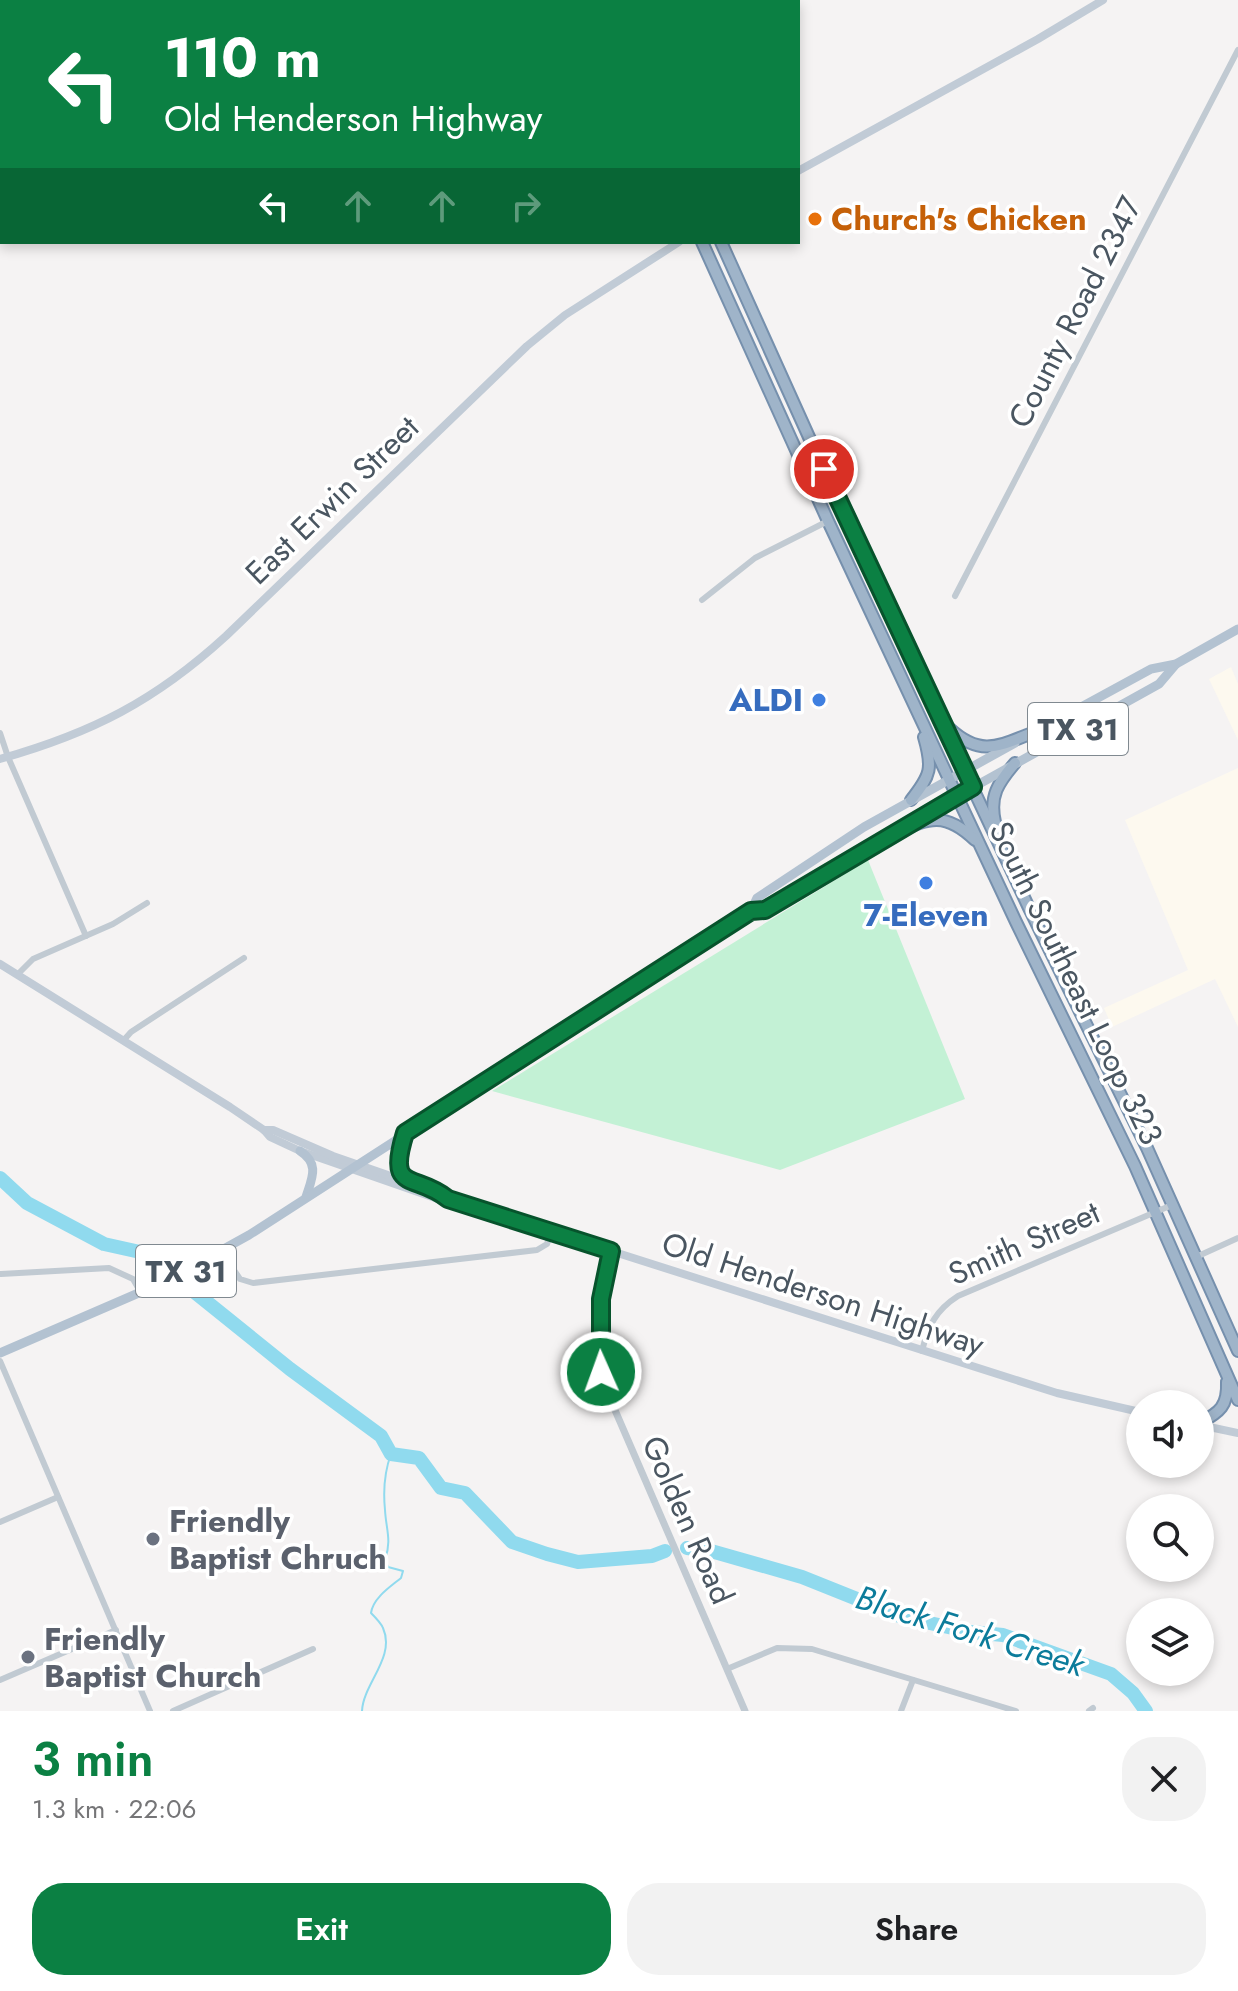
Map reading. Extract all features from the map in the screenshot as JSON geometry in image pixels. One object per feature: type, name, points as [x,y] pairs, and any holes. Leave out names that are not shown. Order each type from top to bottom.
[{"type":"highway","name":"South Southeast Loop 323","points":[[703,244],[828,521],[1156,1211],[1238,1400]]},
{"type":"highway","name":"South Southeast Loop 323","points":[[722,244],[827,477],[1172,1205],[1238,1351]]},
{"type":"highway","points":[[911,800],[925,783],[931,767],[917,708]]},
{"type":"highway","points":[[945,725],[969,744],[981,748],[1035,732]]},
{"type":"highway","points":[[1000,844],[992,809],[993,797],[997,784],[1015,763]]},
{"type":"highway","points":[[884,838],[939,818],[957,824],[980,845]]},
{"type":"highway","points":[[1069,1033],[1086,1026]]},
{"type":"highway","points":[[1214,1414],[1224,1407],[1227,1398],[1226,1372]]},
{"type":"main road","points":[[800,170],[1103,0]]},
{"type":"main road","name":"East Erwin Street","points":[[4,758],[107,721],[152,696],[182,674],[226,636],[527,346],[574,309],[676,244]]},
{"type":"main road","name":"TX 31","points":[[751,911],[757,898],[864,827],[1151,669],[1176,664],[1238,629]]},
{"type":"main road","name":"TX 31","points":[[0,1353],[141,1293],[221,1251],[751,911],[765,910],[957,795],[1159,684],[1176,664]]},
{"type":"main road","name":"Old Henderson Highway","points":[[0,964],[264,1130],[270,1137],[300,1151],[438,1199],[448,1199],[922,1351],[1057,1393],[1126,1409]]},
{"type":"main road","name":"Old Henderson Highway","points":[[264,1130],[273,1130],[333,1156],[440,1193],[448,1199]]},
{"type":"main road","points":[[405,1133],[397,1163],[402,1174],[418,1185]]},
{"type":"main road","points":[[300,1151],[310,1158],[314,1169],[305,1198]]},
{"type":"main road","points":[[1214,1427],[1238,1433]]},
{"type":"street","name":"County Road 2347","points":[[955,596],[1238,50]]},
{"type":"street","points":[[702,600],[755,558],[828,521]]},
{"type":"street","points":[[0,733],[4,758],[86,936]]},
{"type":"street","points":[[17,975],[33,959],[113,924],[147,903]]},
{"type":"street","points":[[123,1041],[131,1032],[244,958]]},
{"type":"street","name":"Smith Street","points":[[922,1351],[933,1319],[943,1306],[958,1296],[1172,1205]]},
{"type":"street","points":[[221,1251],[240,1279],[253,1283],[537,1250],[547,1244],[551,1232]]},
{"type":"street","points":[[1196,1257],[1238,1238]]},
{"type":"street","name":"Golden Road","points":[[611,1251],[601,1299],[599,1356],[602,1380],[745,1711]]},
{"type":"street","points":[[1,1274],[109,1268],[133,1279],[141,1293]]},
{"type":"street","points":[[0,1361],[150,1711]]},
{"type":"street","points":[[0,1522],[58,1497]]},
{"type":"street","points":[[0,1680],[116,1630]]},
{"type":"street","points":[[727,1669],[767,1652],[789,1647],[812,1649],[1016,1711]]},
{"type":"street","points":[[173,1711],[313,1649]]},
{"type":"street","points":[[901,1711],[913,1680]]},
{"type":"shaded area","points":[[1231,667],[1238,684],[1238,740],[1209,679]]},
{"type":"shaded area","points":[[1238,768],[1238,1027],[1215,979],[1112,1027],[1104,1008],[1188,970],[1125,820]]},
{"type":"green space","points":[[868,860],[965,1099],[780,1170],[492,1091]]},
{"type":"waterway","name":"Black Fork Creek","points":[[0,1178],[27,1203],[104,1244],[140,1252],[153,1260]]},
{"type":"waterway","name":"Black Fork Creek","points":[[192,1290],[290,1369],[381,1436],[391,1454],[419,1458],[441,1488],[465,1493],[512,1542],[578,1562],[652,1556],[665,1551]]},
{"type":"waterway","points":[[362,1711],[382,1660],[386,1639],[383,1628],[371,1613],[372,1608],[383,1593],[401,1578],[403,1571],[388,1567],[385,1559],[388,1541],[384,1489],[391,1454]]},
{"type":"waterway","name":"Black Fork Creek","points":[[687,1548],[711,1551],[802,1577],[902,1617],[971,1632],[1003,1635],[1111,1674],[1133,1693],[1146,1711]]},
{"type":"place","name":"Church's Chicken","points":[[815,219]]},
{"type":"place","name":"ALDI","points":[[819,700]]},
{"type":"place","name":"7-Eleven","points":[[926,883]]},
{"type":"place","name":"Friendly Baptist Chruch","points":[[153,1539]]},
{"type":"place","name":"Friendly Baptist Church","points":[[28,1657]]},
{"type":"route","points":[[601,1372],[601,1299],[611,1251],[448,1199],[402,1174],[397,1163],[398,1156],[405,1133],[615,997],[751,911],[765,910],[973,787],[824,469]]}]
